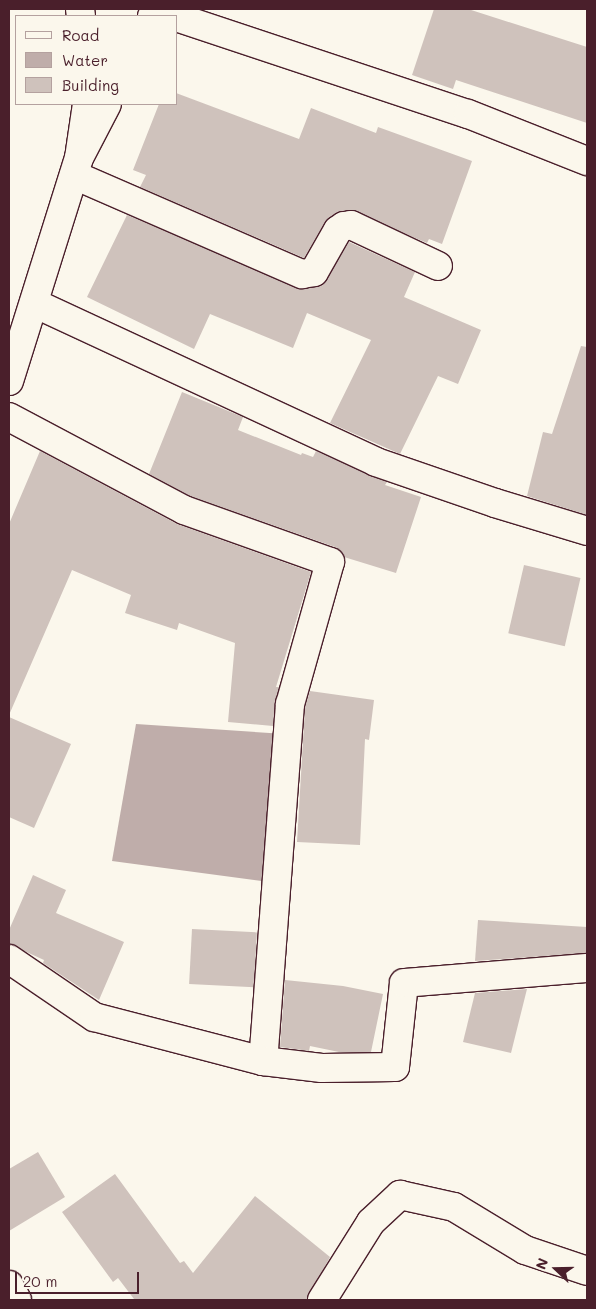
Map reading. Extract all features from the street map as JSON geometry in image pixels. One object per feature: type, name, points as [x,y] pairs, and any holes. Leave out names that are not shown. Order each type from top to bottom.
[{"type":"street","points":[[178,19],[468,114],[587,161]]},
{"type":"street","points":[[9,381],[77,166],[87,105]]},
{"type":"street","points":[[77,166],[107,105]]},
{"type":"street","points":[[77,166],[302,274],[314,272],[338,230],[344,226],[351,225],[438,266]]},
{"type":"street","points":[[34,304],[376,462],[495,504],[587,531]]},
{"type":"street","points":[[9,417],[184,510],[330,562],[290,704],[263,1061]]},
{"type":"street","points":[[9,959],[94,1017],[263,1061],[322,1068],[395,1067],[404,983],[587,968]]},
{"type":"street","points":[[322,1300],[371,1222],[400,1195],[454,1207],[525,1250],[587,1271]]},
{"type":"street","points":[[9,1285],[17,1300]]},
{"type":"water","points":[[136,724],[285,734],[277,883],[112,861]]},
{"type":"building","points":[[434,9],[468,9],[587,47],[587,123],[456,80],[453,89],[412,75]]},
{"type":"building","points":[[178,94],[299,139],[311,108],[376,133],[378,127],[472,161],[442,244],[429,239],[427,243],[349,210],[336,213],[325,222],[304,258],[140,187],[146,175],[133,170],[159,105],[178,105]]},
{"type":"building","points":[[127,215],[304,289],[323,285],[349,242],[415,272],[404,297],[481,330],[458,384],[438,376],[400,454],[330,423],[371,340],[307,313],[293,348],[210,314],[194,349],[87,297]]},
{"type":"building","points":[[581,346],[587,347],[587,515],[527,496],[543,432],[552,434]]},
{"type":"building","points":[[182,392],[243,417],[238,430],[301,455],[302,453],[313,457],[316,451],[387,482],[385,485],[421,497],[396,573],[344,557],[335,547],[190,496],[149,474]]},
{"type":"building","points":[[40,451],[177,524],[311,572],[276,687],[279,687],[273,726],[228,722],[235,643],[179,623],[177,630],[125,613],[131,595],[72,570],[9,715],[9,524]]},
{"type":"building","points":[[524,565],[581,578],[565,646],[508,633]]},
{"type":"building","points":[[310,691],[374,700],[369,740],[365,739],[360,845],[297,842],[305,707]]},
{"type":"building","points":[[9,717],[71,744],[34,828],[9,817]]},
{"type":"building","points":[[33,875],[66,890],[56,913],[124,942],[99,1000],[43,963],[44,960],[9,944],[9,930]]},
{"type":"building","points":[[478,920],[587,927],[587,953],[475,961]]},
{"type":"building","points":[[192,929],[257,932],[254,987],[189,984]]},
{"type":"building","points":[[285,980],[343,986],[383,994],[371,1052],[339,1052],[310,1046],[309,1051],[280,1047]]},
{"type":"building","points":[[527,989],[511,1053],[463,1042],[475,993]]},
{"type":"building","points":[[38,1152],[65,1197],[9,1231],[9,1169]]},
{"type":"building","points":[[115,1174],[180,1263],[184,1261],[193,1273],[255,1196],[330,1257],[307,1300],[132,1300],[134,1299],[118,1278],[113,1282],[62,1212]]}]
